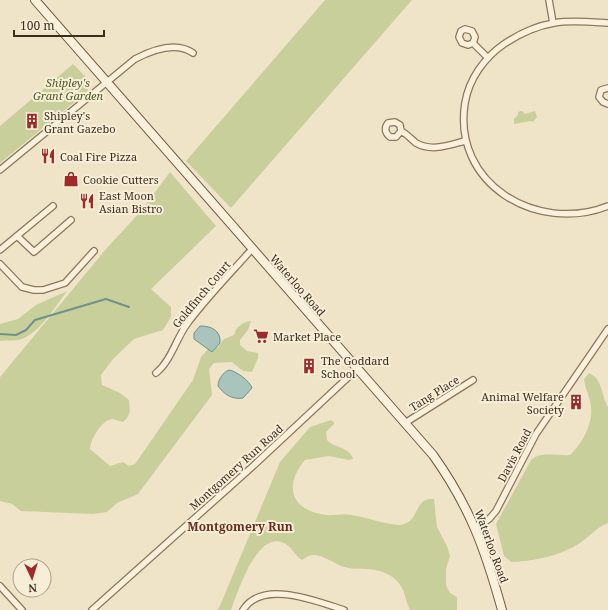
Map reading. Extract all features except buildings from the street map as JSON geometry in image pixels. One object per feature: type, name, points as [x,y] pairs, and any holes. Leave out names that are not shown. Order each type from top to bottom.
[{"type":"main road","name":"Waterloo Road","points":[[35,0],[405,423],[445,472],[460,496],[476,529],[502,610]]},
{"type":"street","points":[[549,0],[553,23]]},
{"type":"street","points":[[608,23],[567,21],[553,23],[519,34],[498,48],[488,58],[468,88],[463,112],[465,141],[475,163],[491,185],[512,200],[545,212],[559,214],[586,213],[608,206]]},
{"type":"street","points":[[473,42],[488,58]]},
{"type":"street","points":[[0,170],[108,82],[135,58],[151,51],[178,48],[184,48],[193,53]]},
{"type":"street","points":[[608,88],[601,90],[599,97],[603,102],[608,104]]},
{"type":"street","points":[[401,131],[417,143],[428,147],[439,147],[465,141]]},
{"type":"street","points":[[0,250],[53,206]]},
{"type":"street","points":[[17,236],[34,252],[71,220]]},
{"type":"street","name":"Goldfinch Court","points":[[156,372],[166,362],[177,339],[188,322],[252,249]]},
{"type":"street","points":[[0,264],[22,287],[34,290],[43,290],[65,283],[94,251]]},
{"type":"street","name":"Davis Road","points":[[476,529],[496,511],[536,434],[608,329]]},
{"type":"street","name":"Montgomery Run Road","points":[[92,610],[252,467],[357,369]]},
{"type":"street","name":"Tang Place","points":[[405,423],[473,380]]},
{"type":"street","points":[[0,586],[22,610]]},
{"type":"street","points":[[243,610],[251,601],[260,595],[273,594],[296,597],[344,610]]},
{"type":"green space","points":[[325,0],[412,0],[231,208],[186,161]]},
{"type":"green space","name":"Shipley's Grant Garden","points":[[73,64],[89,80],[88,91],[0,163],[0,126]]},
{"type":"green space","points":[[522,111],[525,114],[535,111],[537,117],[533,122],[531,121],[514,124],[514,119],[518,115],[518,112]]},
{"type":"green space","points":[[170,172],[216,226],[151,289],[171,307],[171,317],[163,330],[134,339],[113,359],[101,375],[102,385],[120,393],[129,400],[130,407],[127,417],[123,422],[112,419],[104,423],[94,436],[90,449],[110,466],[123,462],[129,466],[135,464],[193,380],[201,357],[208,349],[218,347],[224,339],[234,335],[240,325],[251,321],[248,330],[240,340],[240,345],[247,351],[258,353],[258,358],[252,372],[243,371],[232,362],[214,363],[209,369],[212,395],[138,494],[117,503],[107,512],[93,514],[21,511],[12,504],[0,501],[0,377],[106,249],[141,211]]},
{"type":"green space","points":[[67,291],[47,318],[29,336],[20,340],[0,341],[0,324],[18,319],[36,305]]},
{"type":"green space","points":[[589,373],[597,379],[608,407],[608,523],[597,529],[573,548],[538,559],[511,562],[504,556],[496,524],[531,460],[535,457],[544,455],[570,455],[579,445],[586,433],[591,413],[584,379]]},
{"type":"green space","points":[[331,420],[334,424],[326,432],[327,440],[349,452],[353,459],[349,460],[329,456],[305,460],[294,479],[294,496],[298,503],[315,513],[327,515],[348,514],[399,525],[411,520],[422,502],[427,499],[434,499],[437,527],[447,546],[450,556],[446,569],[446,585],[450,593],[457,597],[457,610],[410,610],[399,583],[389,575],[375,570],[348,568],[316,555],[302,560],[287,545],[274,541],[265,545],[250,565],[238,590],[231,610],[217,610],[280,462],[310,427]]},
{"type":"water","points":[[200,326],[211,328],[219,335],[220,343],[212,352],[194,339],[194,333]]},
{"type":"water","points":[[229,370],[235,372],[251,385],[252,388],[243,398],[229,396],[218,386],[221,376]]},
{"type":"waterway","points":[[0,334],[16,335],[26,330],[35,320],[106,299],[129,307]]},
{"type":"place","name":"Shipley's Grant Gazebo","points":[[32,121]]},
{"type":"place","name":"Coal Fire Pizza","points":[[48,156]]},
{"type":"place","name":"Cookie Cutters","points":[[71,179]]},
{"type":"place","name":"East Moon Asian Bistro","points":[[87,201]]},
{"type":"place","name":"Market Place","points":[[261,336]]},
{"type":"place","name":"The Goddard School","points":[[309,366]]},
{"type":"place","name":"Animal Welfare Society","points":[[576,402]]},
{"type":"district","name":"Montgomery Run","points":[[240,526]]}]
